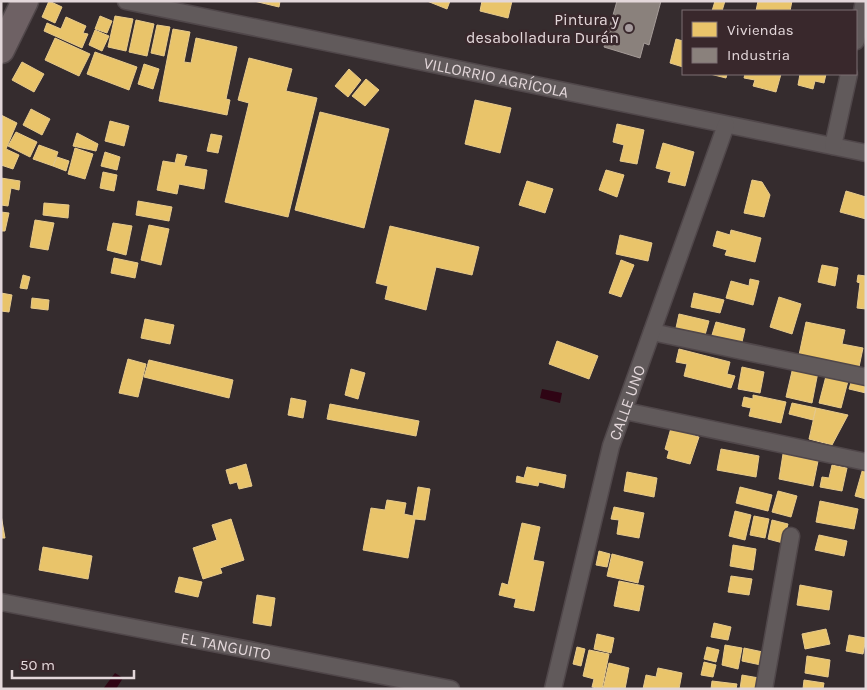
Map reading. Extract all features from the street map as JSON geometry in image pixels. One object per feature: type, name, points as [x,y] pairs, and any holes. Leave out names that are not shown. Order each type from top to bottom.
[{"type":"main road","points":[[1,50],[25,1]]},
{"type":"street","name":"VILLORRIO AGRÍCOLA","points":[[126,1],[866,153]]},
{"type":"street","points":[[857,35],[864,1]]},
{"type":"street","points":[[833,146],[849,75]]},
{"type":"street","name":"CALLE UNO","points":[[553,689],[611,446],[726,124]]},
{"type":"street","points":[[652,332],[866,377]]},
{"type":"street","points":[[625,411],[866,462]]},
{"type":"street","points":[[764,689],[791,536]]},
{"type":"street","name":"EL TANGUITO","points":[[1,602],[450,689]]},
{"type":"shaded area","points":[[542,389],[562,393],[560,403],[540,398]]},
{"type":"shaded area","points":[[115,673],[123,678],[116,689],[103,689]]},
{"type":"building: Viviendas","points":[[49,1],[62,7],[55,23],[42,17]]},
{"type":"building: Viviendas","points":[[254,1],[280,1],[279,7]]},
{"type":"building: Viviendas","points":[[427,1],[450,1],[447,9]]},
{"type":"building: Viviendas","points":[[482,1],[512,1],[508,18],[480,11]]},
{"type":"building: Viviendas","points":[[715,1],[725,1],[722,10],[712,10]]},
{"type":"building: Viviendas","points":[[758,1],[792,1],[790,10],[756,10]]},
{"type":"building: Viviendas","points":[[100,16],[112,21],[107,33],[95,29]]},
{"type":"building: Viviendas","points":[[115,16],[133,19],[126,51],[108,47]]},
{"type":"building: Viviendas","points":[[66,17],[86,26],[83,33],[88,34],[82,48],[44,31],[47,23],[61,29]]},
{"type":"building: Viviendas","points":[[136,20],[154,24],[147,56],[129,52]]},
{"type":"building: Viviendas","points":[[157,25],[170,27],[164,56],[151,53]]},
{"type":"building: Viviendas","points":[[173,29],[190,32],[184,62],[191,63],[196,38],[237,47],[226,99],[230,100],[227,115],[159,101]]},
{"type":"building: Viviendas","points":[[95,30],[109,36],[102,51],[89,45]]},
{"type":"building: Viviendas","points":[[55,38],[90,54],[79,76],[45,60]]},
{"type":"building: Viviendas","points":[[676,39],[682,41],[682,67],[670,63]]},
{"type":"building: Viviendas","points":[[95,52],[137,67],[129,90],[87,74]]},
{"type":"building: Viviendas","points":[[249,58],[292,69],[286,91],[317,98],[288,217],[225,202],[249,103],[238,100]]},
{"type":"building: Viviendas","points":[[22,62],[44,74],[34,92],[12,80]]},
{"type":"building: Viviendas","points":[[144,64],[159,69],[153,89],[138,84]]},
{"type":"building: Viviendas","points":[[349,69],[361,80],[348,97],[335,86]]},
{"type":"building: Viviendas","points":[[714,75],[727,75],[726,78]]},
{"type":"building: Viviendas","points":[[745,75],[781,75],[776,92],[753,86],[755,80],[744,78]]},
{"type":"building: Viviendas","points":[[800,75],[826,75],[824,83],[815,81],[813,89],[798,85]]},
{"type":"building: Viviendas","points":[[366,79],[379,90],[365,106],[352,96]]},
{"type":"building: Viviendas","points":[[475,100],[511,108],[500,153],[465,144]]},
{"type":"building: Viviendas","points":[[31,109],[50,119],[42,135],[23,125]]},
{"type":"building: Viviendas","points":[[320,112],[389,129],[364,228],[295,210]]},
{"type":"building: Viviendas","points":[[1,115],[17,123],[6,149],[19,155],[13,169],[1,165]]},
{"type":"building: Viviendas","points":[[110,121],[129,126],[124,146],[105,141]]},
{"type":"building: Viviendas","points":[[617,124],[644,130],[637,164],[620,161],[624,145],[613,142]]},
{"type":"building: Viviendas","points":[[16,132],[37,142],[30,157],[8,146]]},
{"type":"building: Viviendas","points":[[77,133],[98,144],[96,151],[73,146]]},
{"type":"building: Viviendas","points":[[211,134],[222,136],[218,153],[207,151]]},
{"type":"building: Viviendas","points":[[663,143],[694,152],[685,186],[668,182],[671,172],[656,168]]},
{"type":"building: Viviendas","points":[[39,145],[58,152],[53,166],[33,159]]},
{"type":"building: Viviendas","points":[[75,148],[93,154],[85,179],[68,174]]},
{"type":"building: Viviendas","points":[[105,152],[120,157],[117,170],[101,166]]},
{"type":"building: Viviendas","points":[[177,154],[187,156],[184,166],[207,170],[204,189],[179,184],[177,194],[157,190],[163,161],[175,163]]},
{"type":"building: Viviendas","points":[[57,157],[69,161],[66,171],[53,166]]},
{"type":"building: Viviendas","points":[[606,170],[624,175],[617,197],[599,190]]},
{"type":"building: Viviendas","points":[[103,172],[117,175],[114,191],[100,188]]},
{"type":"building: Viviendas","points":[[1,178],[20,181],[19,190],[11,188],[8,206],[1,205]]},
{"type":"building: Viviendas","points":[[752,180],[762,182],[770,195],[764,217],[744,213]]},
{"type":"building: Viviendas","points":[[527,181],[553,189],[545,213],[519,205]]},
{"type":"building: Viviendas","points":[[846,191],[866,197],[866,219],[840,212]]},
{"type":"building: Viviendas","points":[[138,201],[172,207],[169,221],[136,215]]},
{"type":"building: Viviendas","points":[[44,203],[69,205],[68,218],[43,215]]},
{"type":"building: Viviendas","points":[[1,212],[9,213],[5,231],[1,231]]},
{"type":"building: Viviendas","points":[[35,220],[54,223],[48,250],[30,247]]},
{"type":"building: Viviendas","points":[[113,223],[132,226],[126,255],[107,250]]},
{"type":"building: Viviendas","points":[[149,225],[169,229],[161,265],[141,260]]},
{"type":"building: Viviendas","points":[[390,226],[479,247],[472,275],[436,267],[426,310],[385,299],[388,286],[376,283]]},
{"type":"building: Viviendas","points":[[731,230],[761,238],[755,262],[725,255],[727,250],[713,246],[717,231],[730,235]]},
{"type":"building: Viviendas","points":[[620,235],[652,243],[648,261],[616,254]]},
{"type":"building: Viviendas","points":[[114,258],[138,263],[135,278],[111,273]]},
{"type":"building: Viviendas","points":[[621,260],[634,265],[621,297],[609,293]]},
{"type":"building: Viviendas","points":[[822,265],[838,268],[835,286],[818,282]]},
{"type":"building: Viviendas","points":[[23,275],[30,277],[27,289],[20,288]]},
{"type":"building: Viviendas","points":[[858,275],[866,276],[866,309],[857,308],[860,283],[857,282]]},
{"type":"building: Viviendas","points":[[750,279],[759,281],[753,305],[726,298],[731,281],[749,286]]},
{"type":"building: Viviendas","points":[[1,293],[12,295],[9,312],[1,311]]},
{"type":"building: Viviendas","points":[[694,293],[724,300],[720,313],[691,307]]},
{"type":"building: Viviendas","points":[[779,297],[801,304],[792,334],[770,327]]},
{"type":"building: Viviendas","points":[[32,298],[49,300],[48,310],[31,308]]},
{"type":"building: Viviendas","points":[[679,314],[709,321],[705,335],[676,328]]},
{"type":"building: Viviendas","points":[[145,319],[174,325],[170,344],[141,338]]},
{"type":"building: Viviendas","points":[[716,322],[745,329],[742,342],[712,335]]},
{"type":"building: Viviendas","points":[[806,322],[845,330],[842,344],[863,348],[859,367],[799,355]]},
{"type":"building: Viviendas","points":[[557,341],[598,356],[589,379],[549,364]]},
{"type":"building: Viviendas","points":[[679,349],[730,362],[727,374],[735,376],[731,388],[684,376],[687,364],[676,362]]},
{"type":"building: Viviendas","points":[[128,359],[146,364],[138,397],[119,393]]},
{"type":"building: Viviendas","points":[[149,360],[233,380],[229,398],[144,377]]},
{"type":"building: Viviendas","points":[[742,367],[764,372],[760,393],[738,389]]},
{"type":"building: Viviendas","points":[[793,367],[818,372],[812,403],[786,397]]},
{"type":"building: Viviendas","points":[[351,369],[365,373],[358,399],[345,395]]},
{"type":"building: Viviendas","points":[[826,376],[848,381],[841,408],[819,403]]},
{"type":"building: Viviendas","points":[[852,379],[866,382],[866,393],[849,389]]},
{"type":"building: Viviendas","points":[[753,395],[786,402],[781,423],[749,416],[751,408],[742,406],[744,397],[753,399]]},
{"type":"building: Viviendas","points":[[291,398],[306,401],[303,418],[288,415]]},
{"type":"building: Viviendas","points":[[792,403],[816,408],[813,420],[789,414]]},
{"type":"building: Viviendas","points":[[330,404],[419,421],[416,436],[327,419]]},
{"type":"building: Viviendas","points":[[816,408],[848,415],[832,445],[809,439]]},
{"type":"building: Viviendas","points":[[671,428],[699,437],[690,464],[667,458],[669,451],[665,449]]},
{"type":"building: Viviendas","points":[[721,449],[759,456],[756,477],[717,470]]},
{"type":"building: Viviendas","points":[[783,454],[818,461],[813,486],[779,479]]},
{"type":"building: Viviendas","points":[[246,464],[252,486],[239,489],[237,482],[230,484],[226,470]]},
{"type":"building: Viviendas","points":[[832,465],[847,468],[842,491],[820,487],[822,477],[829,478]]},
{"type":"building: Viviendas","points":[[527,467],[566,475],[564,488],[539,482],[538,486],[516,482],[517,476],[524,478]]},
{"type":"building: Viviendas","points":[[863,468],[866,468],[866,499],[855,496]]},
{"type":"building: Viviendas","points":[[627,472],[657,478],[654,497],[624,491]]},
{"type":"building: Viviendas","points":[[418,487],[430,489],[425,520],[415,519],[408,558],[363,550],[371,508],[385,510],[387,500],[406,503],[404,514],[413,516]]},
{"type":"building: Viviendas","points":[[740,487],[772,495],[768,511],[736,503]]},
{"type":"building: Viviendas","points":[[778,491],[797,496],[791,517],[772,512]]},
{"type":"building: Viviendas","points":[[820,501],[858,509],[854,529],[816,522]]},
{"type":"building: Viviendas","points":[[614,507],[644,513],[639,538],[617,534],[619,520],[611,519]]},
{"type":"building: Viviendas","points":[[735,511],[751,515],[745,540],[729,536]]},
{"type":"building: Viviendas","points":[[1,515],[5,538],[1,538]]},
{"type":"building: Viviendas","points":[[754,516],[769,519],[765,538],[750,535]]},
{"type":"building: Viviendas","points":[[231,519],[244,560],[220,568],[222,573],[203,579],[193,548],[217,540],[212,525]]},
{"type":"building: Viviendas","points":[[772,520],[788,524],[783,543],[768,539]]},
{"type":"building: Viviendas","points":[[522,523],[540,527],[533,560],[544,562],[534,611],[514,607],[516,599],[499,595],[502,583],[508,585]]},
{"type":"building: Viviendas","points":[[819,535],[847,541],[844,556],[815,550]]},
{"type":"building: Viviendas","points":[[733,545],[756,549],[753,570],[730,566]]},
{"type":"building: Viviendas","points":[[43,547],[92,556],[88,579],[39,570]]},
{"type":"building: Viviendas","points":[[599,551],[610,554],[607,567],[596,565]]},
{"type":"building: Viviendas","points":[[612,554],[643,562],[638,583],[607,576]]},
{"type":"building: Viviendas","points":[[731,576],[752,579],[749,595],[728,592]]},
{"type":"building: Viviendas","points":[[179,577],[202,582],[198,597],[175,592]]},
{"type":"building: Viviendas","points":[[619,581],[644,586],[639,611],[614,606]]},
{"type":"building: Viviendas","points":[[800,585],[832,591],[829,610],[797,605]]},
{"type":"building: Viviendas","points":[[257,595],[275,598],[271,626],[253,623]]},
{"type":"building: Viviendas","points":[[714,623],[731,627],[728,640],[711,637]]},
{"type":"building: Viviendas","points":[[826,629],[830,644],[805,649],[802,634]]},
{"type":"building: Viviendas","points":[[597,634],[614,638],[611,653],[594,649]]},
{"type":"building: Viviendas","points":[[849,635],[866,638],[863,654],[846,651]]},
{"type":"building: Viviendas","points":[[725,645],[742,648],[738,669],[722,665]]},
{"type":"building: Viviendas","points":[[577,647],[585,649],[581,666],[573,664]]},
{"type":"building: Viviendas","points":[[707,647],[719,650],[716,662],[704,659]]},
{"type":"building: Viviendas","points":[[744,648],[763,652],[761,665],[742,661]]},
{"type":"building: Viviendas","points":[[589,650],[609,654],[602,689],[592,687],[594,679],[583,676]]},
{"type":"building: Viviendas","points":[[807,656],[830,660],[828,677],[805,673]]},
{"type":"building: Viviendas","points":[[704,662],[716,665],[713,677],[701,675]]},
{"type":"building: Viviendas","points":[[609,663],[629,668],[625,689],[603,689]]},
{"type":"building: Viviendas","points":[[658,668],[682,673],[679,689],[643,689],[646,675],[656,677]]},
{"type":"building: Viviendas","points":[[742,675],[759,678],[757,689],[740,689]]},
{"type":"building: Viviendas","points":[[804,680],[824,683],[823,689],[803,689]]},
{"type":"building: Viviendas","points":[[712,681],[737,684],[736,689],[711,689]]},
{"type":"building: Industria","points":[[617,1],[661,1],[649,45],[644,43],[640,58],[604,47]]},
{"type":"place","name":"Pintura y desabolladura Durán","points":[[629,28]]}]
